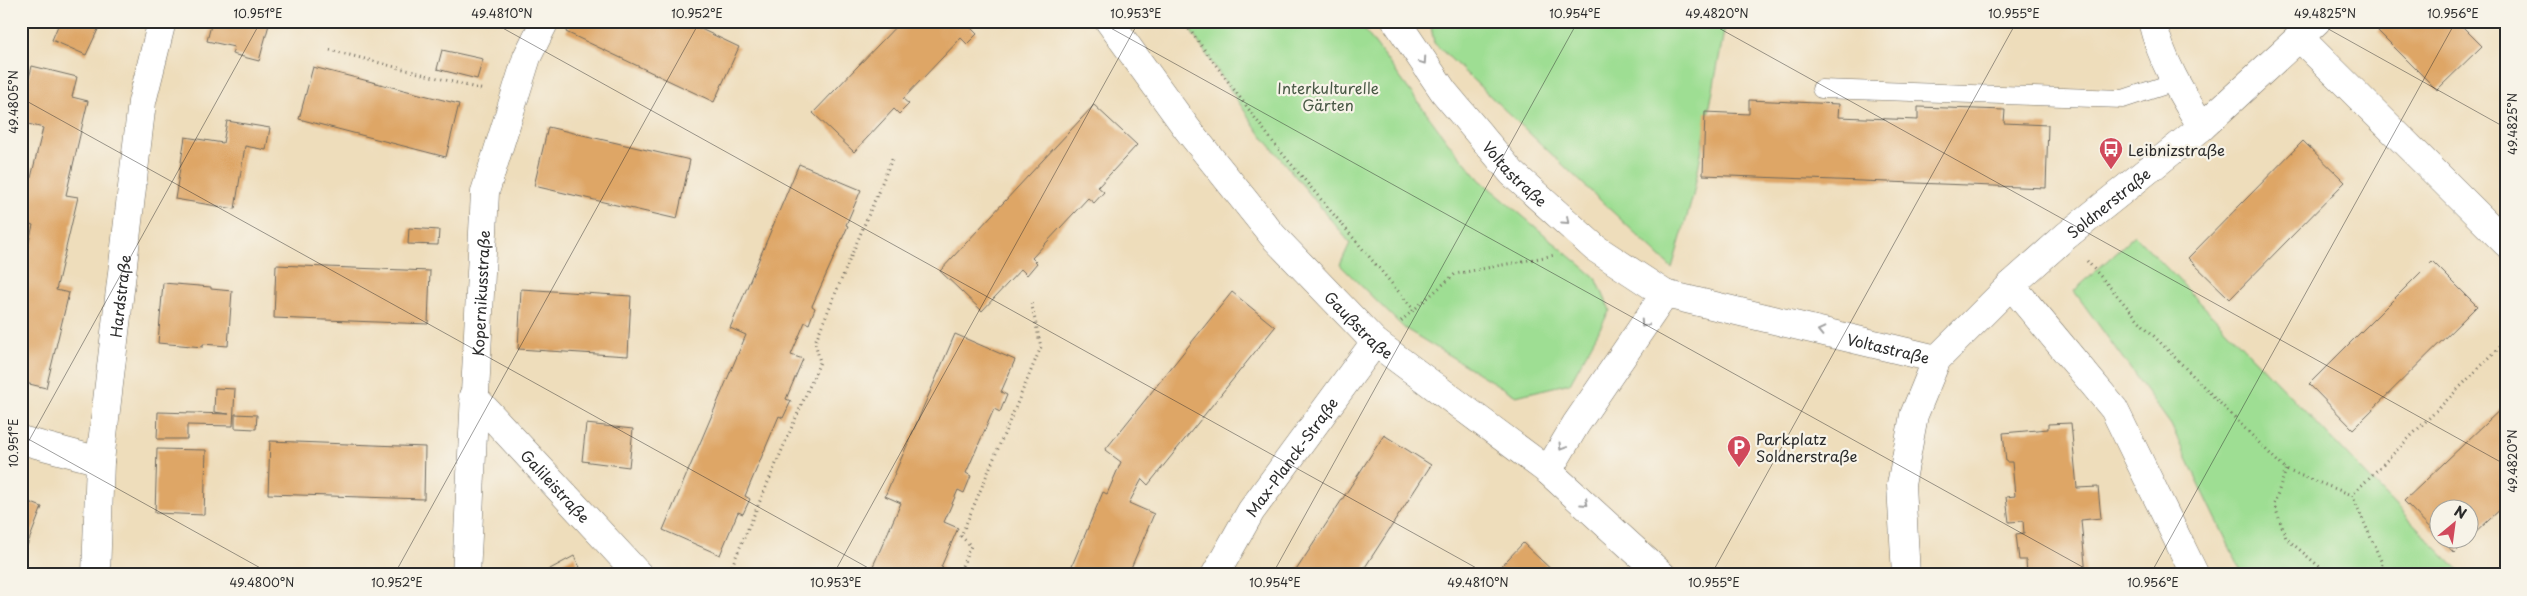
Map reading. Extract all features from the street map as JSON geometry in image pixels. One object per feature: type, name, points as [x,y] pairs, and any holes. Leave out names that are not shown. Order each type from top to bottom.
[{"type":"street","name":"Hardstraße","points":[[96,572],[100,461],[142,102],[162,21]]},
{"type":"street","name":"Kopernikusstraße","points":[[466,575],[473,396],[485,192],[527,57],[545,21]]},
{"type":"street","name":"Gaußstraße","points":[[1109,21],[1188,130],[1273,236],[1375,342],[1548,471],[1662,575]]},
{"type":"street","name":"Voltastraße","points":[[1396,21],[1444,92],[1512,173],[1595,248],[1665,294],[1937,359]]},
{"type":"street","points":[[2152,21],[2156,40],[2175,82],[2202,127]]},
{"type":"street","points":[[2309,30],[2506,243]]},
{"type":"street","name":"Soldnerstraße","points":[[1906,575],[1902,485],[1914,415],[1937,359],[2011,284],[2066,236],[2202,127],[2309,30]]},
{"type":"street","points":[[2011,284],[2114,409],[2195,575]]},
{"type":"street","points":[[1548,471],[1576,424],[1665,294]]},
{"type":"street","name":"Max-Planck-Straße","points":[[1215,575],[1252,510],[1375,342]]},
{"type":"street","name":"Galileistraße","points":[[473,396],[639,575]]},
{"type":"street","points":[[21,440],[100,461]]},
{"type":"lane","points":[[1821,89],[2122,98],[2175,82]]},
{"type":"path","points":[[1183,21],[1276,146],[1414,310]]},
{"type":"path","points":[[330,50],[515,97]]},
{"type":"path","points":[[728,575],[820,362],[815,342],[892,159]]},
{"type":"path","points":[[2066,236],[2143,326],[2286,470],[2352,495],[2382,563],[2381,575]]},
{"type":"path","points":[[1375,342],[1454,274],[1595,248]]},
{"type":"path","points":[[958,575],[971,546],[961,536],[1041,347],[1031,302]]},
{"type":"path","points":[[2352,495],[2506,341]]},
{"type":"path","points":[[2286,470],[2274,504],[2286,538],[2329,575]]},
{"type":"path","points":[[96,572],[332,575]]},
{"type":"green space","name":"Interkulturelle Gärten","points":[[1184,21],[1358,21],[1447,141],[1480,180],[1596,278],[1610,310],[1570,383],[1516,396],[1404,328],[1340,265],[1350,243],[1258,131]]},
{"type":"green space","points":[[1430,21],[1726,21],[1693,196],[1672,268],[1434,43]]},
{"type":"green space","points":[[2135,235],[2430,541],[2430,548],[2437,548],[2463,575],[2243,575],[2171,425],[2074,291]]},
{"type":"building","points":[[60,21],[102,21],[86,55],[52,40]]},
{"type":"building","points":[[212,21],[270,21],[259,61],[232,54],[234,47],[207,41]]},
{"type":"building","points":[[571,21],[684,21],[739,47],[714,102],[566,32]]},
{"type":"building","points":[[901,21],[977,21],[971,28],[977,34],[967,44],[961,38],[903,99],[909,104],[899,114],[894,109],[854,152],[813,113]]},
{"type":"building","points":[[2389,21],[2457,21],[2482,46],[2437,90],[2378,31]]},
{"type":"building","points":[[442,50],[483,59],[477,79],[437,69]]},
{"type":"building","points":[[32,66],[77,77],[72,97],[88,101],[66,195],[78,197],[56,290],[69,293],[46,388],[21,382],[21,336],[26,318],[21,317],[21,274],[33,225],[21,222],[21,184],[29,186],[43,128],[21,122],[21,85],[27,86]]},
{"type":"building","points":[[313,67],[459,104],[446,157],[299,119]]},
{"type":"building","points":[[1749,100],[1839,104],[1838,117],[1918,120],[1918,107],[2005,110],[2004,123],[2048,125],[2046,188],[1703,175],[1705,112],[1749,114]]},
{"type":"building","points":[[1094,105],[1137,145],[1098,187],[1104,192],[1094,203],[1088,198],[1032,258],[1037,263],[1027,275],[1021,269],[982,311],[940,271]]},
{"type":"building","points":[[227,121],[270,128],[266,150],[245,146],[235,209],[175,199],[185,137],[223,143]]},
{"type":"building","points":[[548,127],[690,160],[677,219],[534,186]]},
{"type":"building","points":[[2303,141],[2345,182],[2230,299],[2188,258]]},
{"type":"building","points":[[799,164],[861,190],[846,225],[848,226],[812,306],[815,308],[809,324],[805,322],[791,355],[803,359],[786,399],[791,401],[783,418],[779,416],[745,496],[750,499],[743,514],[738,512],[720,555],[663,530],[746,335],[730,328]]},
{"type":"building","points":[[409,228],[439,230],[438,245],[408,244]]},
{"type":"building","points":[[2432,261],[2477,306],[2353,429],[2309,384]]},
{"type":"building","points":[[276,265],[430,271],[428,324],[274,318]]},
{"type":"building","points":[[163,283],[211,287],[211,289],[232,291],[228,346],[203,344],[203,347],[158,343]]},
{"type":"building","points":[[521,289],[631,296],[628,356],[518,349]]},
{"type":"building","points":[[1232,292],[1275,327],[1148,485],[1142,479],[1129,503],[1154,514],[1128,575],[1068,575],[1103,492],[1107,494],[1121,462],[1105,450]]},
{"type":"building","points":[[955,334],[1015,360],[1001,392],[1007,395],[1000,412],[994,409],[966,473],[971,476],[964,493],[958,490],[944,522],[958,528],[941,567],[946,569],[943,575],[869,575],[901,503],[885,496]]},
{"type":"building","points":[[215,388],[235,389],[233,426],[187,425],[187,439],[157,439],[158,412],[229,414],[214,412]]},
{"type":"building","points":[[2506,404],[2506,504],[2480,529],[2480,498],[2430,498],[2430,528],[2404,501]]},
{"type":"building","points":[[235,414],[257,415],[256,429],[235,428]]},
{"type":"building","points":[[2071,423],[2077,488],[2098,487],[2101,518],[2081,520],[2086,575],[2027,575],[2026,560],[2019,560],[2016,534],[2024,533],[2023,521],[2009,522],[2006,497],[2015,496],[2012,462],[2006,462],[2003,433],[2048,429],[2048,424]]},
{"type":"building","points":[[586,424],[633,429],[629,467],[582,461]]},
{"type":"building","points":[[1384,435],[1431,465],[1360,575],[1293,575]]},
{"type":"building","points":[[270,441],[425,447],[424,499],[268,494]]},
{"type":"building","points":[[157,449],[206,450],[204,515],[155,513]]},
{"type":"building","points":[[21,499],[42,507],[21,561]]},
{"type":"building","points":[[1523,543],[1557,575],[1493,575]]},
{"type":"building","points":[[2449,548],[2459,548],[2454,553]]},
{"type":"building","points":[[574,556],[584,575],[539,575]]},
{"type":"place","name":"Leibnizstraße","points":[[2111,170]]},
{"type":"place","name":"Parkplatz Soldnerstraße","points":[[1739,468]]}]
